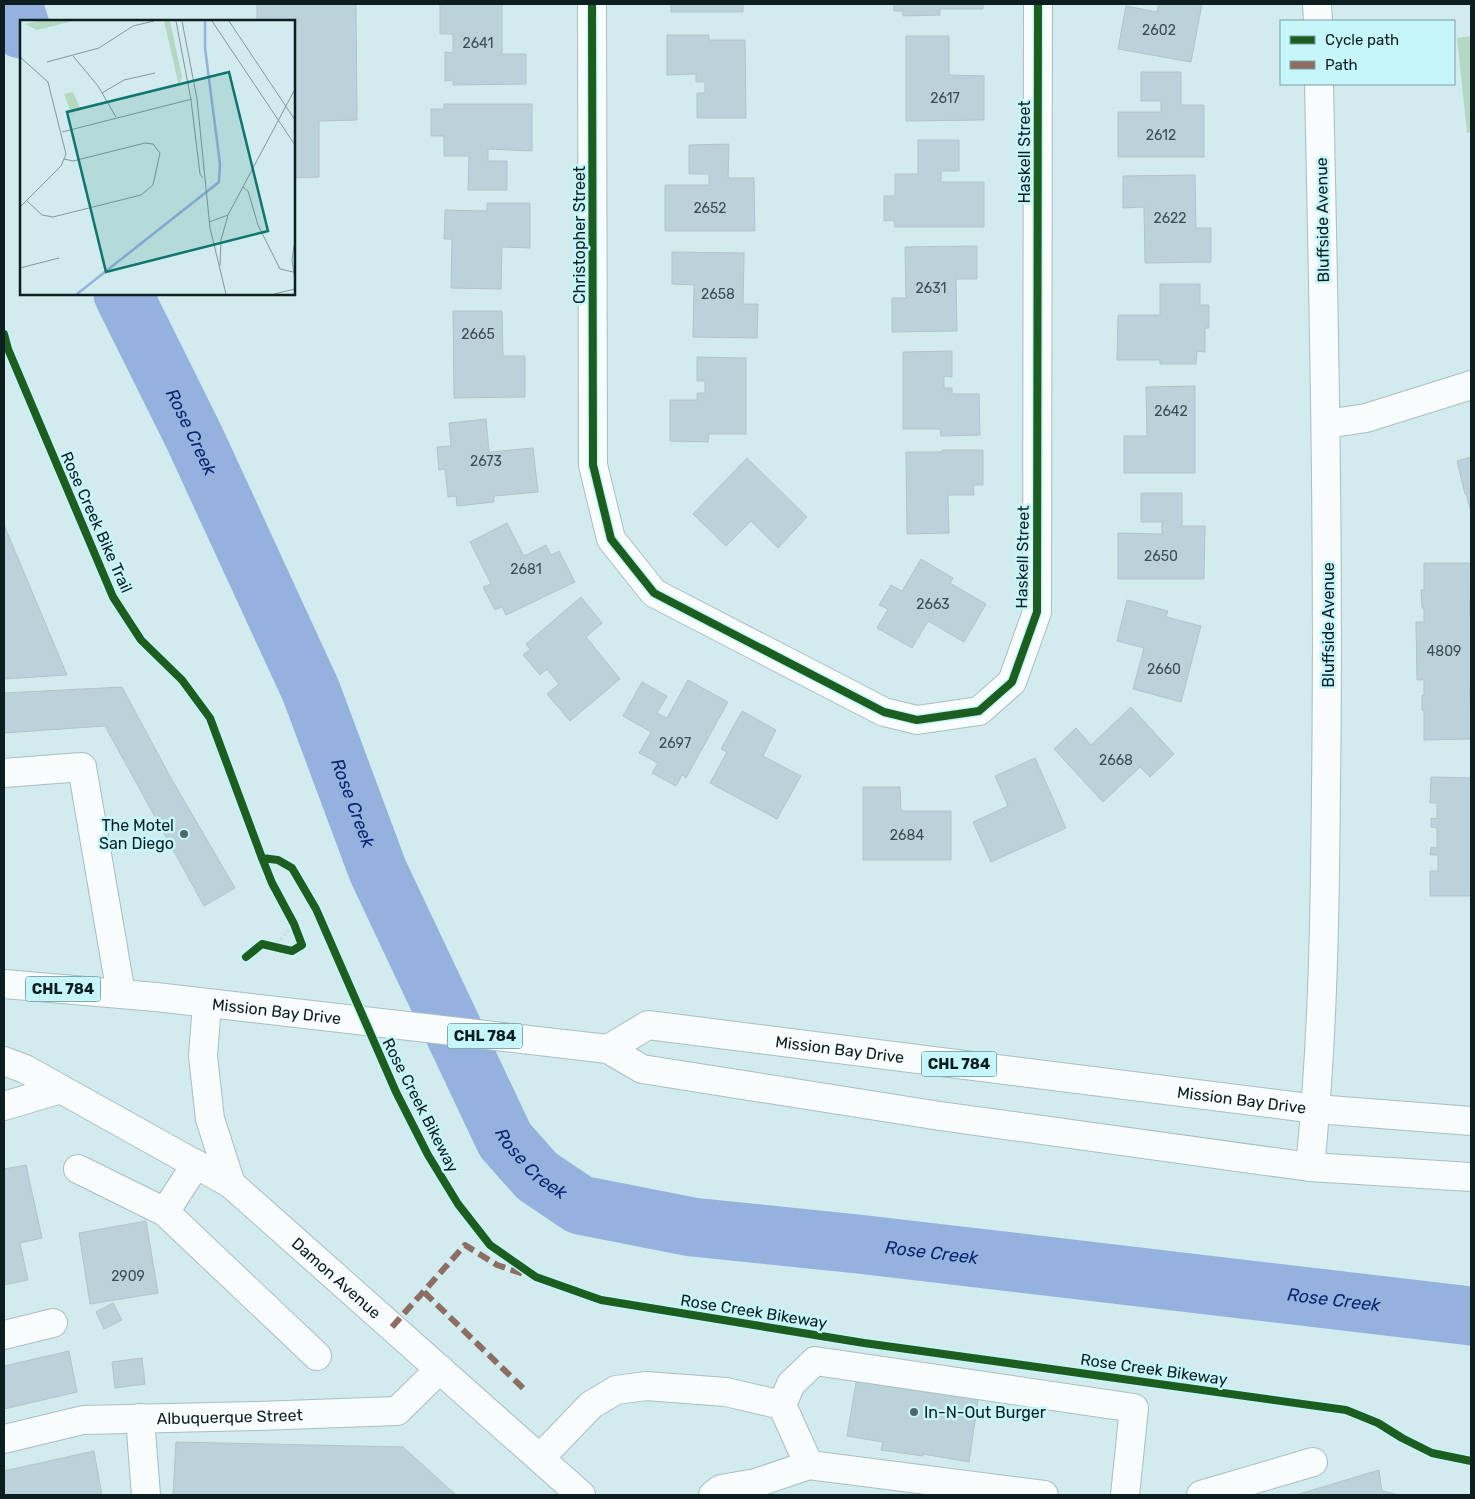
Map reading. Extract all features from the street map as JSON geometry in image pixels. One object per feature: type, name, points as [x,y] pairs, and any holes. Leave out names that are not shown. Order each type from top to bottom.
[{"type":"main road","name":"Christopher Street","points":[[592,4],[593,465]]},
{"type":"main road","name":"Haskell Street","points":[[593,465],[612,539],[654,593],[866,703],[884,712],[917,720],[979,711],[1012,682],[1036,612],[1038,4]]},
{"type":"main road","points":[[1317,4],[1318,20]]},
{"type":"main road","name":"Bluffside Avenue","points":[[1310,1166],[1316,1109],[1324,946],[1328,648],[1326,424],[1319,85]]},
{"type":"main road","points":[[1326,424],[1366,418],[1471,385]]},
{"type":"main road","points":[[4,773],[82,767],[121,994]]},
{"type":"main road","name":"Mission Bay Drive","points":[[4,984],[207,1003],[608,1049],[642,1070],[921,1113],[1310,1166],[1471,1177]]},
{"type":"main road","points":[[207,1003],[203,1056],[210,1119],[231,1184]]},
{"type":"main road","name":"Mission Bay Drive","points":[[608,1049],[648,1025],[1316,1109],[1471,1121]]},
{"type":"main road","name":"Damon Avenue","points":[[4,1061],[26,1069],[231,1184],[581,1495]]},
{"type":"main road","points":[[4,1106],[61,1089]]},
{"type":"main road","points":[[165,1212],[196,1164]]},
{"type":"main road","points":[[78,1169],[165,1212],[317,1356]]},
{"type":"main road","points":[[4,1335],[53,1324]]},
{"type":"main road","points":[[808,1465],[782,1405],[791,1384],[815,1361],[1134,1408],[1125,1495]]},
{"type":"main road","name":"Albuquerque Street","points":[[4,1439],[83,1420],[398,1411],[440,1369]]},
{"type":"main road","points":[[540,1458],[591,1405],[616,1390],[646,1386],[726,1392],[782,1405]]},
{"type":"main road","points":[[140,1418],[146,1495]]},
{"type":"main road","points":[[1201,1495],[1313,1462]]},
{"type":"main road","points":[[713,1495],[721,1489],[756,1483],[808,1465],[1044,1495]]},
{"type":"path","points":[[271,946],[296,927],[290,916]]},
{"type":"path","points":[[271,946],[283,949]]},
{"type":"green space","points":[[1471,36],[1471,132],[1467,133],[1457,38]]},
{"type":"building","points":[[257,4],[356,4],[357,120],[319,121],[319,177],[295,178],[295,20],[257,20]]},
{"type":"building","points":[[440,4],[502,4],[502,54],[526,54],[526,84],[453,85],[453,80],[445,81],[445,52],[453,53],[453,34],[440,34]]},
{"type":"building","points":[[671,4],[743,4],[743,12],[671,12]]},
{"type":"building","points":[[894,4],[983,4],[983,9],[940,9],[940,15],[903,16],[903,11],[894,11]]},
{"type":"building","points":[[1159,4],[1202,4],[1191,62],[1118,49],[1126,6],[1157,12]]},
{"type":"building","points":[[667,35],[709,35],[709,40],[745,40],[746,118],[697,118],[697,93],[705,93],[705,82],[696,82],[696,74],[667,75]]},
{"type":"building","points":[[906,36],[949,36],[949,75],[984,76],[984,120],[906,121]]},
{"type":"building","points":[[1141,72],[1181,72],[1181,105],[1204,105],[1204,157],[1118,157],[1118,112],[1161,112],[1161,101],[1141,101]]},
{"type":"building","points":[[444,104],[532,104],[532,151],[488,149],[488,161],[507,161],[507,190],[468,190],[469,156],[444,156],[444,136],[431,136],[431,109],[444,109]]},
{"type":"building","points":[[918,140],[959,140],[959,171],[941,171],[941,182],[984,182],[984,227],[895,227],[894,220],[884,221],[884,196],[895,196],[895,174],[918,174]]},
{"type":"building","points":[[729,144],[728,178],[754,178],[755,231],[665,231],[665,185],[709,185],[709,174],[689,174],[689,145]]},
{"type":"building","points":[[1195,175],[1196,228],[1211,228],[1211,262],[1145,263],[1144,207],[1123,208],[1123,176]]},
{"type":"building","points":[[487,203],[530,203],[530,248],[502,247],[501,289],[451,288],[452,239],[444,239],[445,210],[487,211]]},
{"type":"building","points":[[977,246],[977,279],[956,279],[957,331],[892,332],[892,298],[906,298],[905,247]]},
{"type":"building","points":[[672,252],[744,253],[743,304],[758,304],[757,338],[693,337],[694,285],[672,284]]},
{"type":"building","points":[[1160,284],[1200,284],[1200,305],[1209,305],[1209,328],[1205,328],[1205,352],[1197,351],[1196,364],[1160,364],[1160,360],[1117,360],[1118,315],[1160,315]]},
{"type":"building","points":[[453,311],[502,311],[503,356],[525,356],[525,397],[454,398]]},
{"type":"building","points":[[952,351],[952,377],[944,376],[944,388],[952,388],[952,394],[979,394],[980,435],[941,436],[940,429],[903,429],[903,352]]},
{"type":"building","points":[[697,357],[746,358],[746,434],[709,434],[708,442],[670,441],[670,400],[697,400],[697,393],[705,393],[705,381],[697,381]]},
{"type":"building","points":[[1195,386],[1195,473],[1124,473],[1124,436],[1147,436],[1146,387]]},
{"type":"building","points":[[486,419],[489,452],[533,448],[538,492],[494,496],[494,502],[457,506],[456,496],[448,497],[445,469],[439,470],[437,447],[451,446],[449,423]]},
{"type":"building","points":[[942,450],[983,450],[983,485],[973,485],[974,495],[948,495],[949,533],[907,534],[906,452],[941,452]]},
{"type":"building","points":[[1471,457],[1471,509],[1470,509],[1457,461]]},
{"type":"building","points":[[747,458],[807,517],[778,548],[751,521],[726,546],[693,514]]},
{"type":"building","points":[[1141,493],[1182,493],[1182,526],[1205,526],[1204,579],[1118,579],[1118,533],[1162,534],[1162,522],[1141,522]]},
{"type":"building","points":[[507,523],[524,556],[546,545],[551,555],[559,551],[575,582],[506,615],[502,607],[495,610],[483,587],[491,584],[470,542]]},
{"type":"building","points":[[4,525],[67,675],[4,679]]},
{"type":"building","points":[[921,559],[953,578],[950,583],[986,604],[964,642],[928,621],[912,648],[877,628],[888,609],[879,605],[891,585],[902,591]]},
{"type":"building","points":[[1424,563],[1471,563],[1471,739],[1424,740],[1422,695],[1424,695],[1424,680],[1417,680],[1416,622],[1424,622],[1421,590],[1424,590]]},
{"type":"building","points":[[581,597],[602,623],[586,637],[620,679],[570,721],[547,694],[559,684],[547,669],[540,675],[523,655],[530,649],[526,644]]},
{"type":"building","points":[[1127,600],[1168,611],[1166,617],[1201,626],[1181,702],[1133,689],[1144,648],[1117,641]]},
{"type":"building","points":[[688,680],[728,702],[686,778],[682,775],[676,786],[652,773],[658,763],[639,753],[651,732],[623,716],[642,682],[667,696],[657,713],[667,718]]},
{"type":"building","name":"The Motel San Diego","points":[[122,687],[172,780],[235,888],[204,906],[105,726],[4,733],[4,693]]},
{"type":"building","points":[[1131,707],[1174,754],[1150,777],[1140,767],[1103,802],[1054,749],[1076,728],[1091,745]]},
{"type":"building","points":[[742,711],[776,730],[763,756],[801,776],[777,819],[710,783],[727,752],[721,749]]},
{"type":"building","points":[[1035,758],[1066,828],[991,862],[973,822],[1008,806],[995,776]]},
{"type":"building","points":[[1431,777],[1471,778],[1471,896],[1430,896],[1430,871],[1438,871],[1438,855],[1430,855],[1431,847],[1437,848],[1437,828],[1431,827],[1431,818],[1437,819],[1437,803],[1430,803]]},
{"type":"building","points":[[863,787],[900,787],[901,811],[951,811],[951,860],[863,860]]},
{"type":"building","points":[[26,1165],[42,1238],[20,1243],[28,1280],[4,1285],[4,1169]]},
{"type":"building","points":[[146,1221],[158,1293],[90,1304],[79,1233]]},
{"type":"building","points":[[113,1303],[122,1320],[104,1329],[96,1312]]},
{"type":"building","points":[[69,1351],[77,1392],[4,1409],[4,1366]]},
{"type":"building","points":[[142,1358],[145,1384],[115,1388],[112,1362]]},
{"type":"building","name":"In-N-Out Burger","points":[[857,1377],[980,1387],[969,1462],[923,1454],[923,1456],[881,1450],[883,1442],[847,1436]]},
{"type":"building","points":[[176,1442],[403,1447],[456,1495],[173,1495]]},
{"type":"building","points":[[94,1451],[102,1495],[4,1495],[4,1471]]},
{"type":"building","points":[[1379,1470],[1382,1491],[1399,1495],[1296,1495]]},
{"type":"waterway","name":"Rose Creek","points":[[13,4],[20,26]]},
{"type":"waterway","name":"Rose Creek","points":[[123,295],[194,437],[311,691],[378,871],[505,1140],[537,1176],[580,1205],[692,1227],[858,1244],[1471,1316]]},
{"type":"marked path","points":[[392,1327],[465,1245],[497,1265],[524,1274]]},
{"type":"marked path","points":[[424,1292],[527,1392]]},
{"type":"cycle path","points":[[592,4],[593,465],[611,539],[654,593],[884,712],[917,720],[979,711],[1012,682],[1037,612],[1038,4]]},
{"type":"cycle path","name":"Rose Creek Bike Trail","points":[[4,334],[8,349],[113,597],[141,640],[182,680],[210,718],[272,883],[294,924],[302,945],[292,951],[262,944],[246,957]]},
{"type":"cycle path","name":"Rose Creek Bikeway","points":[[262,858],[278,860],[292,868],[316,909],[396,1092],[428,1155],[458,1204],[490,1245],[536,1277],[601,1300],[864,1343],[1346,1410],[1378,1423],[1432,1453],[1471,1461]]},
{"type":"place","name":"The Motel San Diego","points":[[184,834]]},
{"type":"place","name":"In-N-Out Burger","points":[[914,1412]]}]
